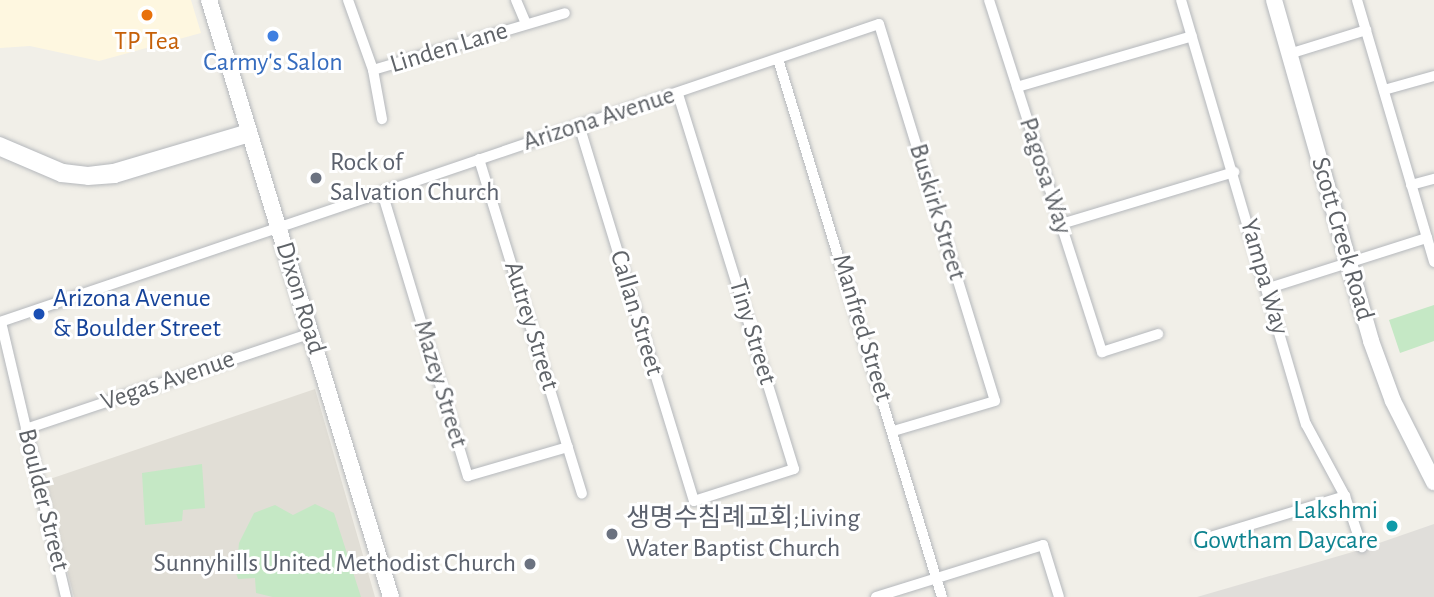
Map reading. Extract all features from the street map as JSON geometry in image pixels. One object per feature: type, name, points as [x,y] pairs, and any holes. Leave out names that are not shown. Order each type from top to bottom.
[{"type":"street","name":"Dixon Road","points":[[209,0],[391,597]]},
{"type":"street","points":[[348,0],[373,71],[382,119]]},
{"type":"street","points":[[516,0],[526,24]]},
{"type":"street","name":"Pagosa Way","points":[[989,0],[1102,352],[1158,334]]},
{"type":"street","name":"Yampa Way","points":[[1181,0],[1269,288],[1306,424],[1345,495],[1362,547]]},
{"type":"street","name":"Scott Creek Road","points":[[1274,0],[1349,262],[1393,401],[1432,476]]},
{"type":"street","points":[[1357,0],[1434,262]]},
{"type":"street","name":"Linden Lane","points":[[373,71],[565,13]]},
{"type":"street","name":"Arizona Avenue","points":[[0,322],[278,225],[678,94],[879,24]]},
{"type":"street","name":"Buskirk Street","points":[[879,24],[995,401],[894,431]]},
{"type":"street","points":[[1289,54],[1366,30]]},
{"type":"street","points":[[1017,87],[1192,36]]},
{"type":"street","name":"Manfred Street","points":[[778,59],[894,431],[942,597]]},
{"type":"street","points":[[1384,90],[1434,75]]},
{"type":"street","name":"Tiny Street","points":[[678,94],[794,469],[694,501]]},
{"type":"street","name":"Callan Street","points":[[579,125],[694,501]]},
{"type":"street","points":[[0,142],[63,169],[88,172],[113,169],[249,133]]},
{"type":"street","points":[[0,151],[61,177],[88,180],[115,178],[249,133]]},
{"type":"street","name":"Autrey Street","points":[[479,159],[582,494]]},
{"type":"street","points":[[1061,224],[1234,172]]},
{"type":"street","points":[[1411,185],[1434,178]]},
{"type":"street","name":"Mazey Street","points":[[382,192],[468,476],[568,447]]},
{"type":"street","points":[[1269,288],[1427,238]]},
{"type":"street","name":"Boulder Street","points":[[0,322],[66,597]]},
{"type":"street","name":"Vegas Avenue","points":[[26,429],[311,333]]},
{"type":"street","points":[[1196,541],[1345,495]]},
{"type":"street","points":[[876,597],[1043,544],[1059,597]]},
{"type":"shaded area","points":[[0,0],[191,0],[201,33],[99,61],[30,46],[0,48]]},
{"type":"shaded area","points":[[315,389],[375,597],[74,597],[44,481]]},
{"type":"shaded area","points":[[1434,524],[1434,597],[1197,597],[1356,551]]},
{"type":"green space","points":[[1434,305],[1434,341],[1400,353],[1389,320]]},
{"type":"green space","points":[[202,464],[205,508],[183,510],[182,521],[145,525],[142,473]]},
{"type":"green space","points":[[315,504],[334,513],[361,597],[273,597],[256,593],[255,578],[238,579],[236,573],[247,568],[238,554],[239,543],[254,513],[275,505],[293,515]]},
{"type":"place","name":"TP Tea","points":[[147,15]]},
{"type":"place","name":"Carmy's Salon","points":[[273,36]]},
{"type":"place","name":"Rock of Salvation Church","points":[[316,178]]},
{"type":"place","name":"Arizona Avenue & Boulder Street","points":[[39,314]]},
{"type":"place","name":"Lakshmi Gowtham Daycare","points":[[1392,526]]},
{"type":"place","name":"생명수침례교회;Living Water Baptist Church","points":[[612,534]]},
{"type":"place","name":"Sunnyhills United Methodist Church","points":[[530,564]]}]
